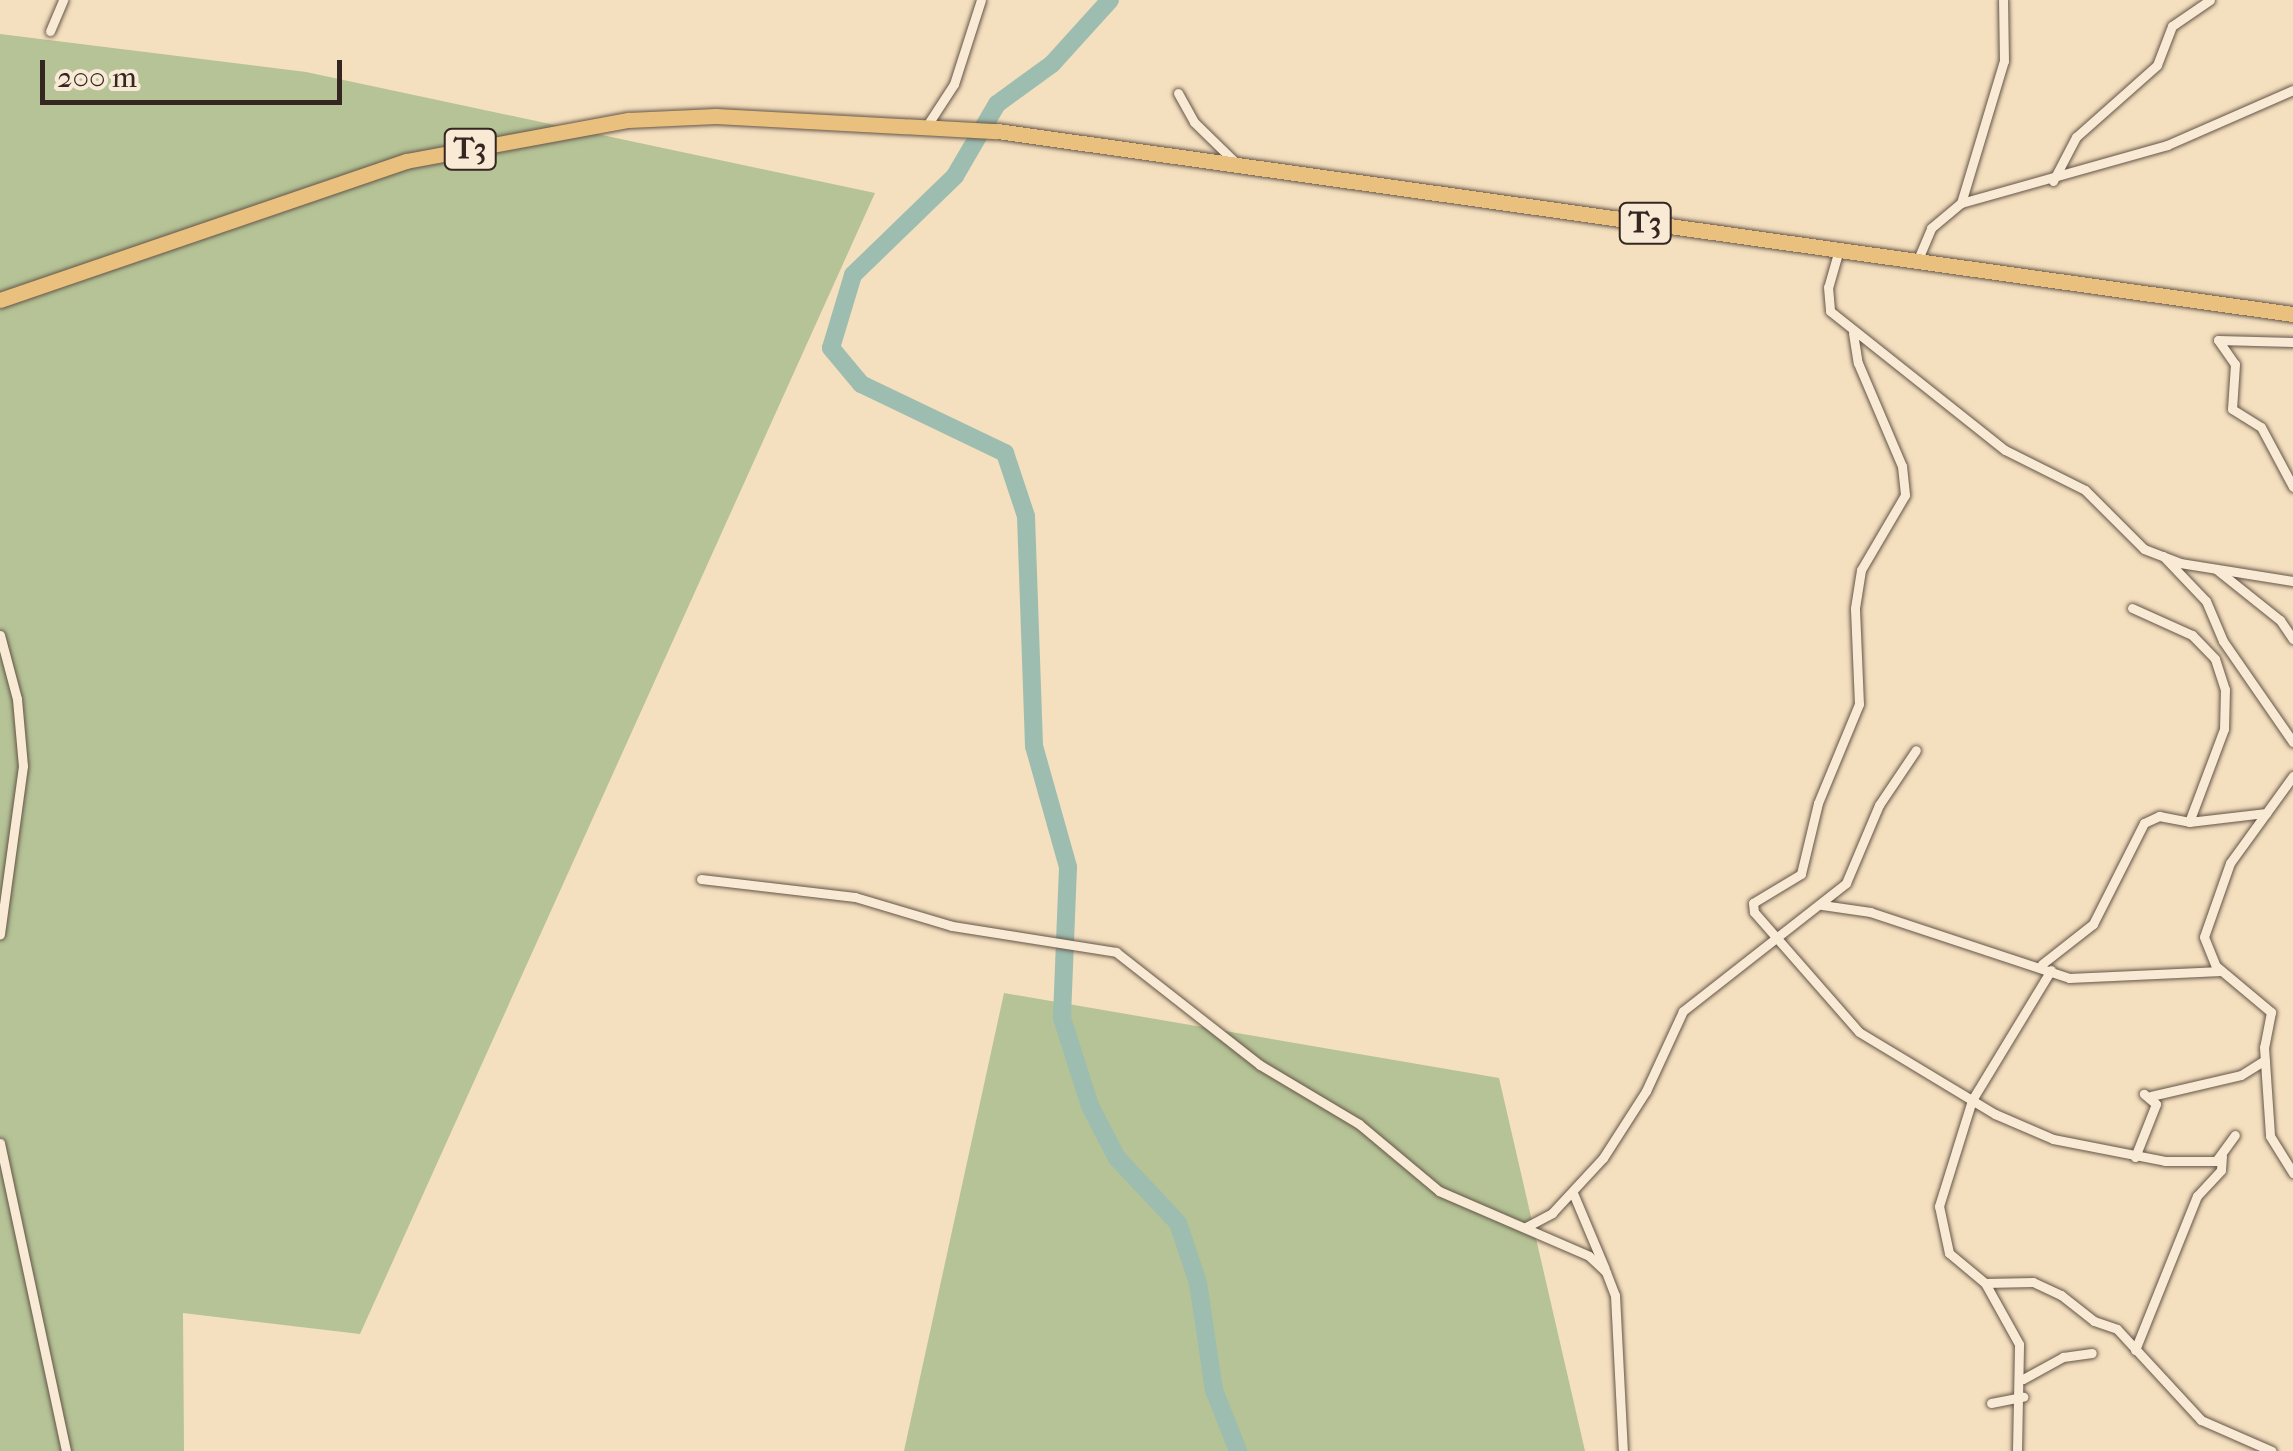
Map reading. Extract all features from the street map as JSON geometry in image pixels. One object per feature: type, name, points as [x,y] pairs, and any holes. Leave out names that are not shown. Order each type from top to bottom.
[{"type":"highway","name":"T3","points":[[0,300],[406,161],[628,120],[770,117],[961,132],[996,131],[1838,253],[2293,314]]},
{"type":"street","points":[[50,31],[63,0]]},
{"type":"street","points":[[924,129],[954,84],[981,0]]},
{"type":"street","points":[[1961,203],[2004,61],[2003,0]]},
{"type":"street","points":[[2053,180],[2076,137],[2157,65],[2172,26],[2210,0]]},
{"type":"street","points":[[1916,264],[1931,228],[1961,203],[2053,180],[2182,140],[2293,90]]},
{"type":"street","points":[[1178,92],[1216,146],[1250,168]]},
{"type":"street","points":[[1838,253],[1827,302],[1852,333],[2005,450],[2085,490],[2120,531],[2144,549],[2158,550],[2180,562],[2210,564],[2293,581]]},
{"type":"street","points":[[1852,333],[1858,364],[1902,466],[1906,494],[1861,570],[1855,609],[1862,668],[1859,704],[1818,803],[1801,874],[1752,907],[1859,1032],[1972,1100],[2053,1139],[2192,1163],[2222,1156]]},
{"type":"street","points":[[2293,342],[2218,340],[2235,364],[2232,410],[2261,427],[2293,487]]},
{"type":"street","points":[[2158,550],[2206,601],[2223,640],[2293,742]]},
{"type":"street","points":[[2210,564],[2280,620],[2293,639]]},
{"type":"street","points":[[2132,608],[2192,635],[2215,659],[2225,688],[2224,728],[2188,822]]},
{"type":"street","points":[[0,634],[17,699],[23,766],[0,934]]},
{"type":"street","points":[[1526,1227],[1573,1193],[1646,1091],[1683,1011],[1709,984],[1780,940],[1856,868],[1879,805],[1916,750]]},
{"type":"street","points":[[2293,776],[2230,863],[2209,916],[2204,942],[2220,970],[2271,1012],[2265,1060],[2271,1142],[2293,1173]]},
{"type":"street","points":[[2018,1451],[2023,1396],[2019,1344],[1985,1283],[1949,1253],[1939,1206],[1972,1100],[2046,967],[2093,924],[2144,822],[2170,816],[2188,822],[2266,813]]},
{"type":"street","points":[[700,878],[835,894],[984,932],[1116,952],[1260,1065],[1359,1124],[1440,1191],[1589,1256],[1606,1272]]},
{"type":"street","points":[[1821,905],[1870,912],[2046,967],[2069,978],[2123,980],[2220,970]]},
{"type":"street","points":[[2135,1156],[2156,1108],[2147,1095],[2163,1088],[2202,1087],[2265,1060]]},
{"type":"street","points":[[2135,1350],[2197,1196],[2221,1170],[2222,1156],[2235,1136]]},
{"type":"street","points":[[0,1143],[66,1451]]},
{"type":"street","points":[[1573,1193],[1615,1294],[1623,1451]]},
{"type":"street","points":[[1985,1283],[2043,1286],[2117,1329],[2202,1420],[2272,1451]]},
{"type":"street","points":[[2023,1379],[2035,1378],[2062,1356],[2092,1354]]},
{"type":"street","points":[[1991,1403],[2023,1396]]},
{"type":"green space","points":[[0,34],[306,72],[875,193],[360,1334],[183,1313],[184,1451],[0,1451]]},
{"type":"green space","points":[[1004,993],[1499,1078],[1585,1451],[904,1451]]},
{"type":"waterway","points":[[1110,0],[1052,64],[997,104],[955,176],[853,275],[831,348],[861,384],[1005,453],[1026,516],[1034,746],[1068,867],[1062,1018],[1090,1106],[1117,1158],[1178,1223],[1198,1283],[1214,1390],[1238,1451]]}]
